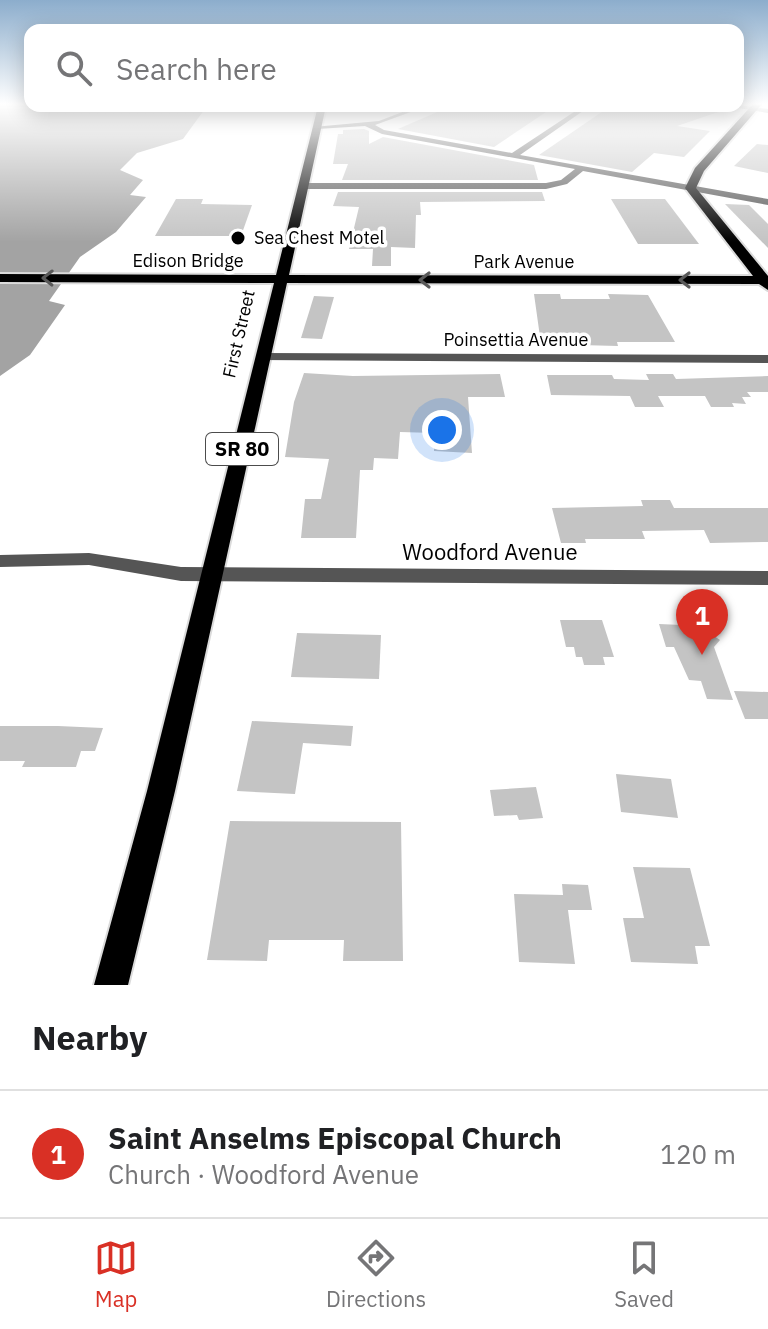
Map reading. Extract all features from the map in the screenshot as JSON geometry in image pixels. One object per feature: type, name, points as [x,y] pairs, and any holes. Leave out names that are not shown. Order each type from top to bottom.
[{"type":"main road","name":"First Street","points":[[111,985],[161,791],[312,150]]},
{"type":"main road","points":[[717,150],[699,170],[690,188],[766,282]]},
{"type":"main road","name":"Edison Bridge","points":[[0,278],[280,279]]},
{"type":"main road","name":"Park Avenue","points":[[280,279],[766,282]]},
{"type":"street","points":[[480,150],[768,202]]},
{"type":"street","points":[[513,156],[522,150]]},
{"type":"street","points":[[304,186],[546,186],[564,182],[582,168]]},
{"type":"street","name":"Poinsettia Avenue","points":[[263,357],[768,359]]},
{"type":"street","points":[[0,561],[89,559],[168,573],[212,574]]},
{"type":"street","name":"Woodford Avenue","points":[[212,574],[768,578]]},
{"type":"shaded area","points":[[0,150],[147,150],[137,153],[120,170],[143,180],[130,195],[146,197],[116,232],[80,257],[49,301],[65,305],[30,355],[0,376]]},
{"type":"building","points":[[335,150],[453,150],[534,165],[538,180],[342,180],[348,164],[333,164]]},
{"type":"building","points":[[546,150],[691,150],[684,157],[654,153],[632,172],[539,155]]},
{"type":"building","points":[[751,150],[768,150],[768,173],[734,166]]},
{"type":"building","points":[[338,192],[542,192],[545,201],[420,202],[421,215],[416,215],[415,248],[391,247],[391,266],[372,266],[373,249],[349,249],[359,207],[333,206]]},
{"type":"building","points":[[176,199],[203,199],[201,204],[252,205],[241,236],[155,236]]},
{"type":"building","points":[[611,199],[665,199],[699,244],[638,244]]},
{"type":"building","points":[[725,204],[749,205],[768,224],[768,248]]},
{"type":"building","points":[[534,294],[560,294],[561,299],[610,299],[608,294],[648,295],[675,342],[617,342],[618,346],[541,344]]},
{"type":"building","points":[[314,296],[334,297],[322,339],[301,338]]},
{"type":"building","points":[[304,373],[353,376],[500,374],[505,397],[468,397],[472,453],[434,451],[434,433],[400,432],[398,459],[374,458],[373,470],[360,470],[356,538],[301,538],[305,499],[321,499],[329,459],[285,457],[294,402]]},
{"type":"building","points":[[646,374],[673,374],[676,379],[768,376],[768,392],[747,392],[751,397],[742,397],[746,404],[732,403],[734,407],[711,407],[705,396],[658,396],[664,407],[635,407],[630,396],[551,395],[547,375],[612,375],[614,379],[649,380]]},
{"type":"building","points":[[641,500],[670,500],[674,508],[768,508],[768,542],[710,543],[704,530],[642,531],[645,539],[585,539],[586,543],[561,543],[552,508],[643,506]]},
{"type":"building","points":[[560,620],[602,620],[614,657],[603,657],[605,665],[584,665],[582,657],[576,657],[574,647],[566,647]]},
{"type":"building","points":[[659,624],[705,626],[720,640],[714,647],[733,700],[707,699],[701,681],[689,680],[674,647],[666,647]]},
{"type":"building","points":[[297,633],[381,635],[379,679],[291,677]]},
{"type":"building","points":[[734,691],[768,692],[768,719],[745,719]]},
{"type":"building","points":[[252,721],[353,726],[351,746],[303,743],[295,794],[237,791]]},
{"type":"building","points":[[0,726],[103,728],[95,751],[81,751],[76,767],[22,767],[25,761],[0,761]]},
{"type":"building","points":[[616,774],[671,779],[678,818],[621,812]]},
{"type":"building","points":[[536,787],[543,818],[519,820],[517,815],[494,816],[490,790]]},
{"type":"building","points":[[230,821],[401,822],[403,961],[343,961],[344,940],[269,940],[267,961],[207,960]]},
{"type":"building","points":[[633,867],[690,868],[710,946],[695,946],[698,964],[631,962],[623,918],[644,918]]},
{"type":"building","points":[[562,884],[588,885],[592,910],[568,910],[575,964],[519,962],[514,894],[563,895]]},
{"type":"place","name":"Sea Chest Motel","points":[[238,238]]},
{"type":"place","name":"Saint Anselms Episcopal Church","points":[[702,655]]}]
